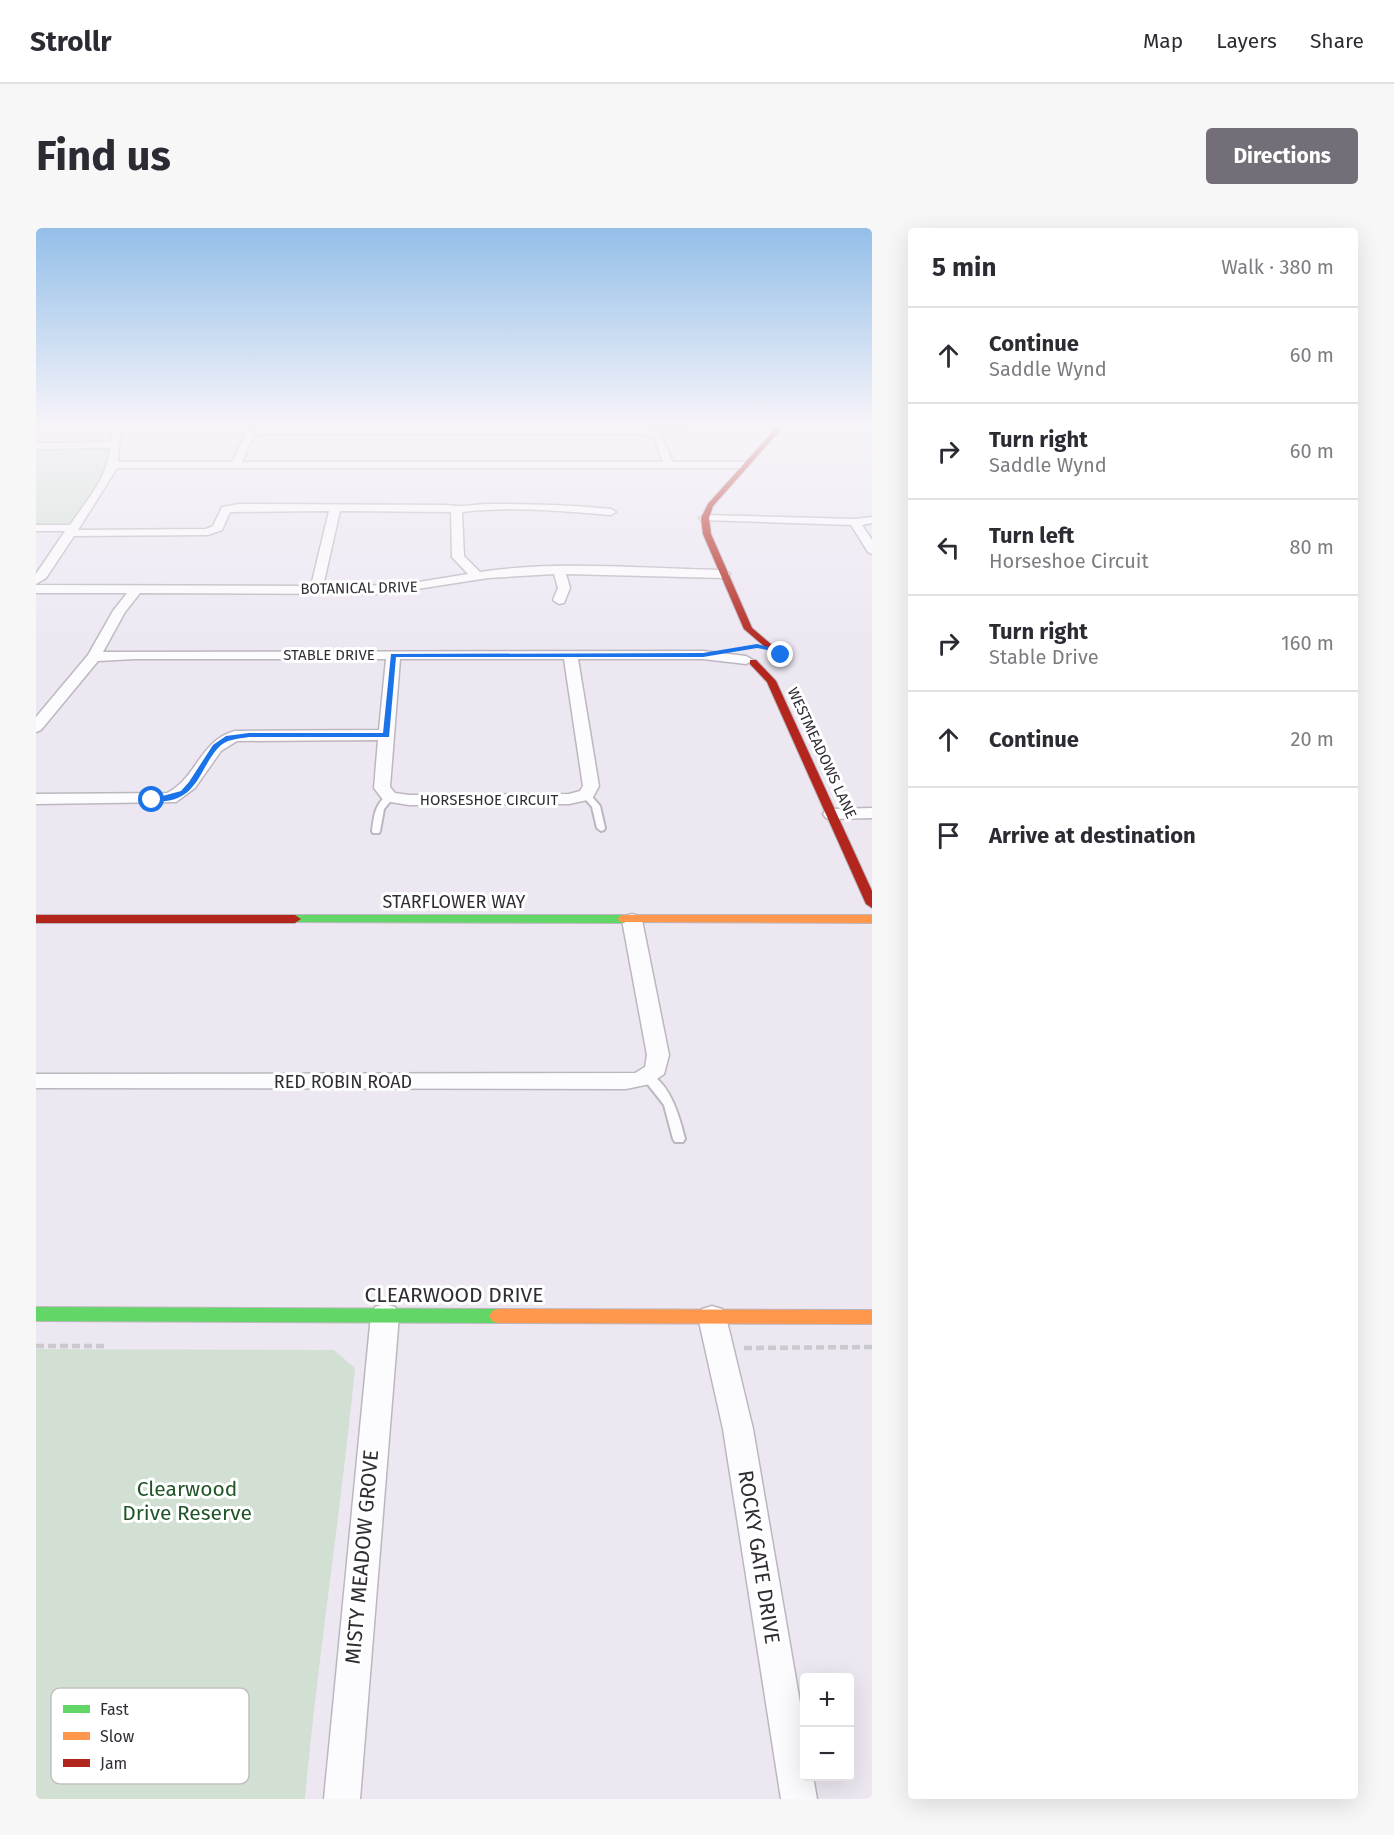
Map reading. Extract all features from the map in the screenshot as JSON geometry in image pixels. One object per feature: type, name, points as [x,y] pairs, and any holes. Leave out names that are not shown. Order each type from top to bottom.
[{"type":"street","points":[[38,584],[93,499]]},
{"type":"street","points":[[715,499],[705,518],[707,534],[748,629],[770,648],[779,652],[778,660],[746,655]]},
{"type":"street","points":[[36,528],[71,531],[208,532],[218,528],[226,509],[235,507],[441,507],[455,510],[478,507],[569,508],[611,512]]},
{"type":"street","points":[[316,590],[335,507]]},
{"type":"street","points":[[455,510],[458,516],[458,557],[477,576]]},
{"type":"street","points":[[705,518],[820,519],[855,522],[872,520]]},
{"type":"street","points":[[855,522],[872,550]]},
{"type":"street","points":[[559,600],[564,588],[560,571]]},
{"type":"street","name":"BOTANICAL DRIVE","points":[[38,584],[122,589],[404,589],[477,576],[560,571],[723,572]]},
{"type":"street","points":[[119,611],[122,589]]},
{"type":"street","points":[[36,727],[96,655],[119,611],[137,589]]},
{"type":"street","points":[[746,655],[748,629]]},
{"type":"street","points":[[746,655],[770,648]]},
{"type":"street","name":"STABLE DRIVE","points":[[96,655],[746,655]]},
{"type":"street","points":[[390,797],[382,788],[393,655]]},
{"type":"street","points":[[570,655],[591,786],[586,795]]},
{"type":"street","name":"WESTMEADOWS LANE","points":[[746,655],[771,681],[872,904]]},
{"type":"street","name":"WESTMEADOWS LANE","points":[[771,681],[778,660]]},
{"type":"street","points":[[36,800],[170,798],[189,788],[219,743],[235,736],[386,735]]},
{"type":"street","name":"HORSESHOE CIRCUIT","points":[[390,797],[409,800],[568,800],[586,795]]},
{"type":"street","points":[[832,814],[872,813]]},
{"type":"street","name":"STARFLOWER WAY","points":[[36,919],[872,919]]},
{"type":"street","points":[[632,920],[658,1055],[656,1070],[648,1077]]},
{"type":"street","name":"RED ROBIN ROAD","points":[[36,1082],[626,1082],[648,1077]]},
{"type":"street","name":"CLEARWOOD DRIVE","points":[[36,1314],[872,1317]]},
{"type":"street","name":"MISTY MEADOW GROVE","points":[[342,1799],[385,1316]]},
{"type":"street","name":"ROCKY GATE DRIVE","points":[[712,1317],[738,1429],[799,1799]]},
{"type":"lane","points":[[586,795],[596,806],[601,828]]},
{"type":"lane","points":[[376,831],[380,808],[390,797]]},
{"type":"lane","points":[[648,1077],[666,1095],[672,1107],[679,1139]]},
{"type":"path","points":[[36,1346],[108,1346]]},
{"type":"path","points":[[718,1349],[872,1347]]},
{"type":"green space","points":[[36,499],[86,499],[71,522],[59,526],[36,527]]},
{"type":"green space","name":"Clearwood Drive Reserve","points":[[36,1349],[334,1350],[355,1368],[305,1799],[36,1799]]},
{"type":"traffic: fast","points":[[295,919],[624,919]]},
{"type":"traffic: fast","points":[[36,1314],[498,1316]]},
{"type":"traffic: slow","points":[[624,919],[872,919]]},
{"type":"traffic: slow","points":[[498,1316],[872,1317]]},
{"type":"traffic: jam","points":[[715,499],[705,518],[707,534],[748,629],[770,648]]},
{"type":"traffic: jam","points":[[753,662],[771,681],[872,904]]},
{"type":"traffic: jam","points":[[36,919],[295,919]]},
{"type":"route","points":[[152,800],[170,798],[184,792],[189,788],[215,746],[235,736],[386,735],[393,655],[703,655],[727,653],[757,646],[775,650],[781,655]]}]
